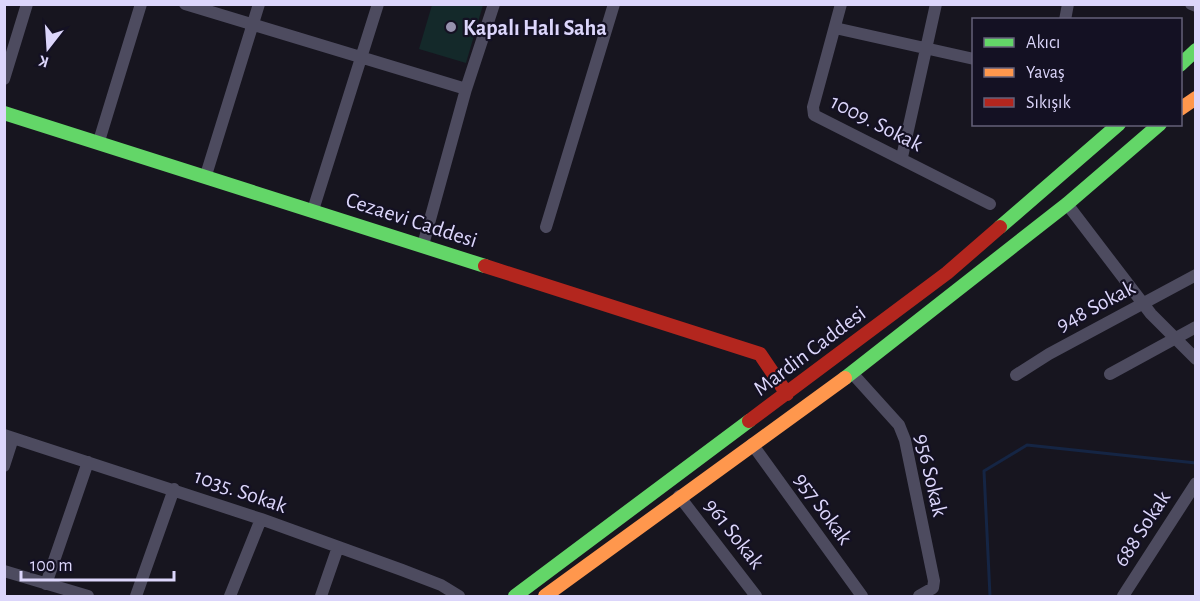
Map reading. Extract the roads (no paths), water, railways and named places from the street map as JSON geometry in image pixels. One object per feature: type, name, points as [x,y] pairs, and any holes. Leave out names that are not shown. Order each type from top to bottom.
[{"type":"main road","points":[[1182,63],[1196,50]]},
{"type":"main road","points":[[1182,108],[1196,98]]},
{"type":"main road","points":[[1182,117],[1196,111]]},
{"type":"main road","name":"Cezaevi Caddesi","points":[[4,113],[99,141],[760,354],[775,373],[787,394]]},
{"type":"main road","name":"Mardin Caddesi","points":[[514,597],[946,273],[1117,126]]},
{"type":"main road","name":"Mardin Caddesi","points":[[545,597],[679,496],[852,373],[1067,204],[1156,128]]},
{"type":"street","points":[[4,79],[27,4]]},
{"type":"street","points":[[99,141],[141,4]]},
{"type":"street","points":[[185,4],[466,89]]},
{"type":"street","points":[[206,176],[259,4]]},
{"type":"street","points":[[313,210],[378,4]]},
{"type":"street","points":[[423,245],[466,89],[494,4]]},
{"type":"street","points":[[546,226],[614,4]]},
{"type":"street","name":"1009. Sokak","points":[[842,4],[813,107],[814,115],[902,157],[990,204]]},
{"type":"street","points":[[902,157],[936,4]]},
{"type":"street","points":[[835,28],[972,59]]},
{"type":"street","points":[[1067,204],[1114,269],[1196,359]]},
{"type":"street","name":"948 Sokak","points":[[1016,375],[1196,275]]},
{"type":"street","points":[[1110,374],[1196,327]]},
{"type":"street","name":"956 Sokak","points":[[852,373],[899,424],[904,440],[934,580],[933,588],[919,597]]},
{"type":"street","points":[[4,466],[9,436]]},
{"type":"street","name":"1035. Sokak","points":[[9,436],[261,519],[441,585],[459,597]]},
{"type":"street","name":"957 Sokak","points":[[752,444],[862,597]]},
{"type":"street","points":[[46,584],[88,462]]},
{"type":"street","name":"688 Sokak","points":[[1123,597],[1196,483]]},
{"type":"street","points":[[136,597],[174,489]]},
{"type":"street","name":"961 Sokak","points":[[679,496],[756,597]]},
{"type":"street","points":[[230,597],[261,519]]},
{"type":"street","points":[[321,597],[338,547]]},
{"type":"street","points":[[4,571],[88,597]]},
{"type":"waterway","points":[[990,596],[984,471],[1027,445],[1196,463]]},
{"type":"place","name":"Kapalı Halı Saha","points":[[451,27]]}]
